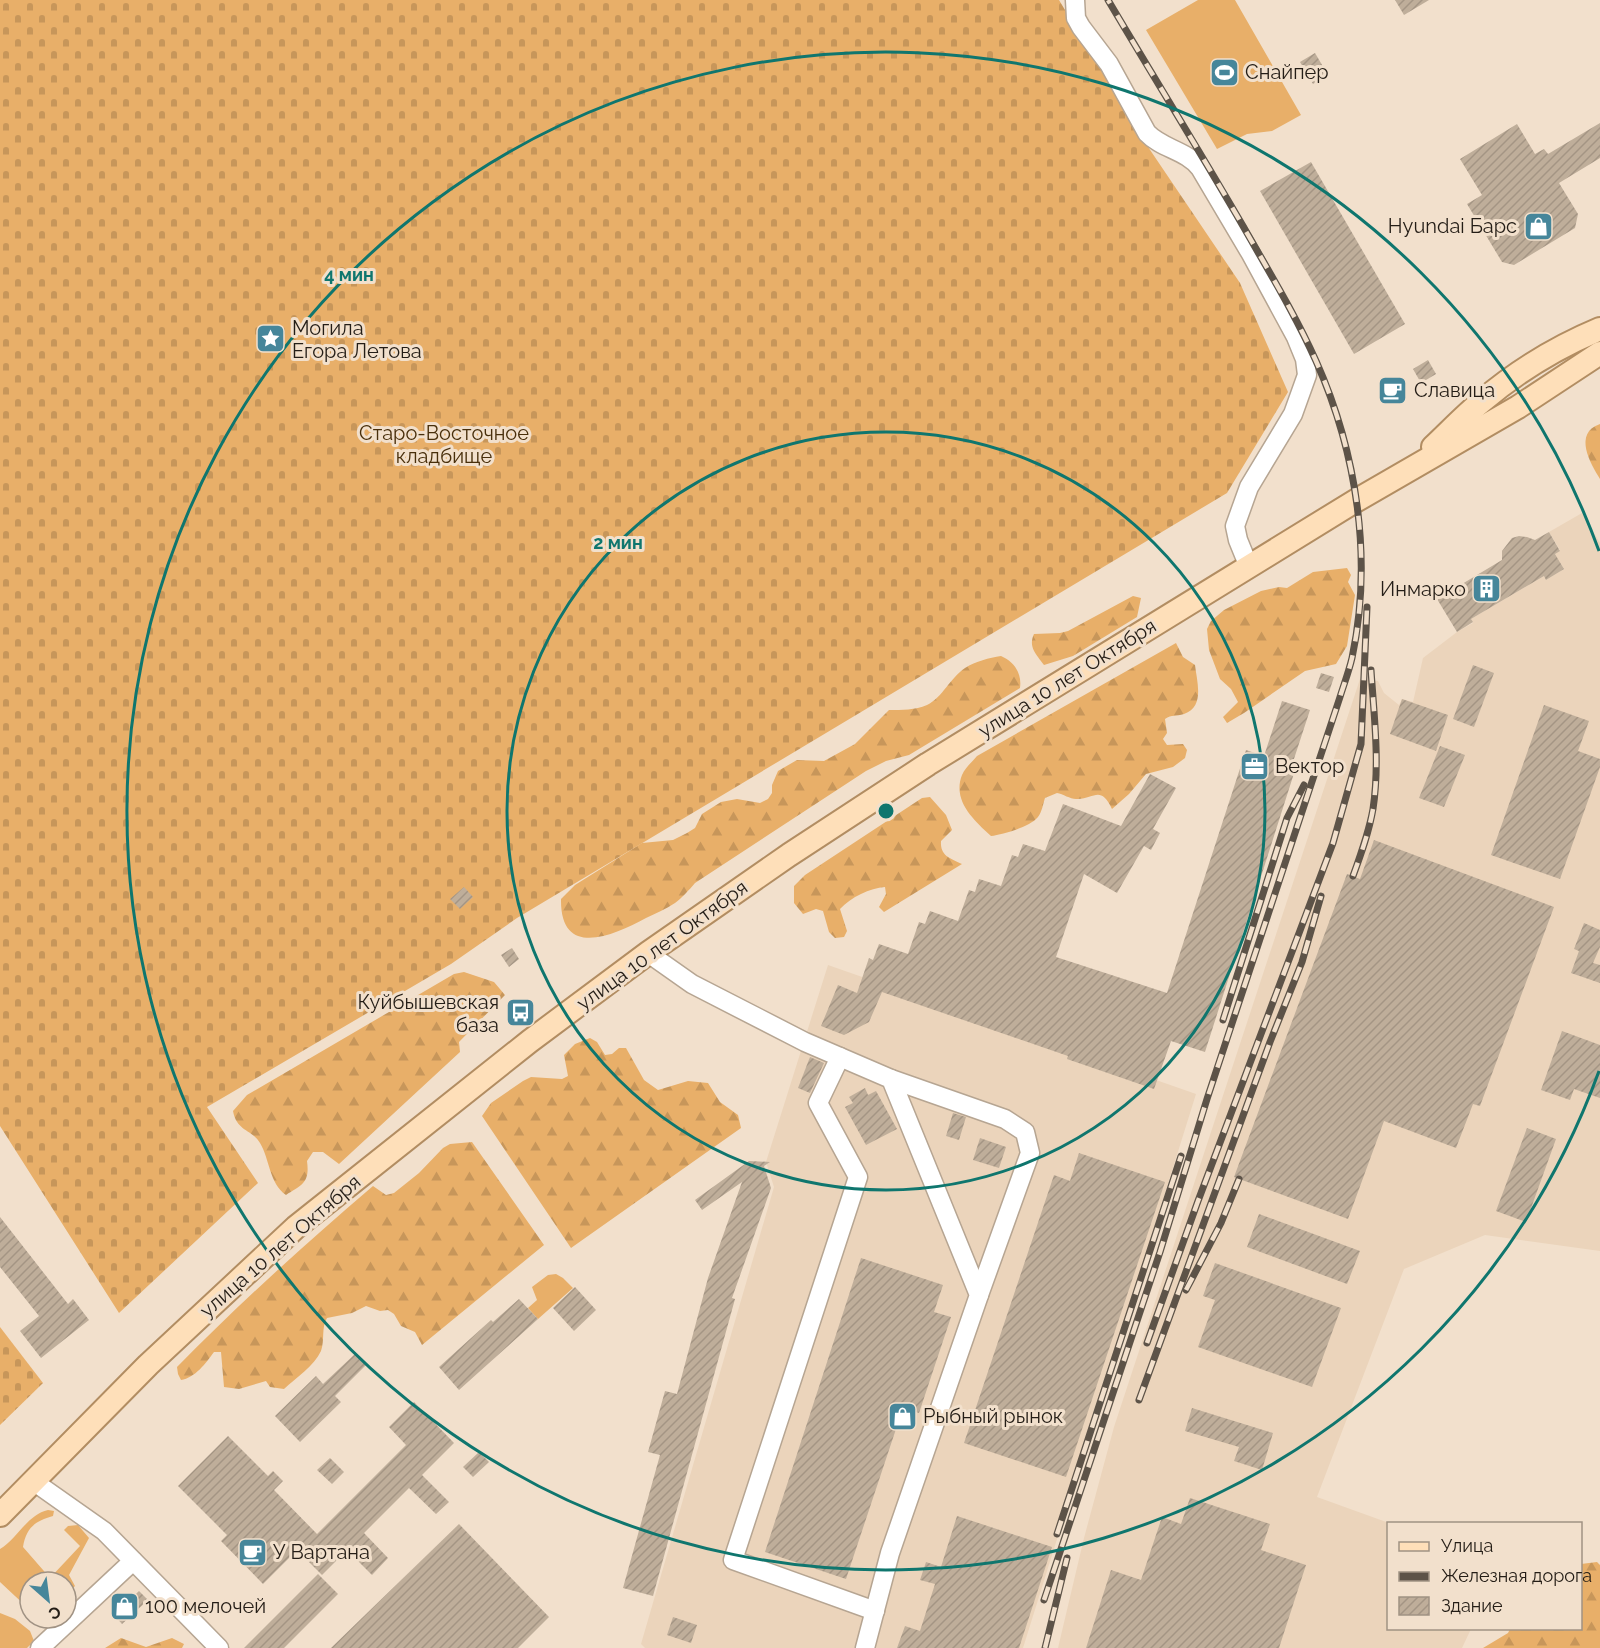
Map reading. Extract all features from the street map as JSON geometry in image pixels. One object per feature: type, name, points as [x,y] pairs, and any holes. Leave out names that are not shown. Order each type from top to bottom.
[{"type":"main road","name":"улица 10 лет Октября","points":[[1400,476],[1480,402],[1501,386],[1562,347],[1600,329]]},
{"type":"main road","name":"улица 10 лет Октября","points":[[0,1515],[148,1365],[296,1227],[530,1041],[648,953],[789,855],[928,764],[1357,500],[1518,407],[1600,353]]},
{"type":"street","points":[[1075,0],[1076,18],[1109,64],[1147,133],[1155,142],[1193,159],[1200,168],[1251,254],[1296,337],[1305,359],[1307,375],[1293,414],[1249,488],[1235,526],[1238,540],[1250,567]]},
{"type":"street","points":[[648,953],[692,984],[805,1042],[891,1079],[1005,1119],[1025,1132],[1030,1153],[890,1553],[865,1648]]},
{"type":"street","points":[[840,1057],[818,1103],[858,1177],[733,1560],[875,1611]]},
{"type":"street","points":[[891,1079],[979,1295]]},
{"type":"street","points":[[33,1481],[104,1531],[219,1648]]},
{"type":"street","points":[[40,1648],[133,1561]]},
{"type":"shaded area","points":[[1582,513],[1600,543],[1600,1251],[1485,1235],[1404,1269],[1317,1497],[1387,1522],[1387,1630],[1471,1630],[1462,1648],[1058,1648],[1084,1538],[1114,1427],[1360,679],[1378,681],[1384,693],[1399,705],[1402,699],[1413,702],[1423,658],[1457,632],[1473,623],[1471,619],[1544,576],[1546,580],[1564,569],[1555,554],[1560,550],[1549,532]]},
{"type":"shaded area","name":"Рыбный рынок","points":[[828,965],[1196,1094],[1023,1648],[645,1648],[641,1644],[774,1187],[766,1162]]},
{"type":"green space","name":"Старо-Восточное кладбище","points":[[0,0],[1059,0],[1142,138],[1240,283],[1288,392],[1227,493],[517,918],[451,964],[207,1107],[258,1183],[119,1313],[0,1126]]},
{"type":"green space","name":"Снайпер","points":[[1198,0],[1235,0],[1301,115],[1272,131],[1247,134],[1217,149],[1146,30]]},
{"type":"green space","points":[[1600,424],[1600,479],[1588,457],[1585,441],[1592,428]]},
{"type":"green space","points":[[1347,568],[1351,575],[1348,582],[1355,595],[1347,646],[1336,664],[1305,671],[1227,723],[1223,717],[1238,702],[1231,689],[1220,679],[1209,650],[1207,629],[1211,621],[1224,610],[1261,591],[1279,587],[1287,588],[1313,572]]},
{"type":"green space","points":[[1133,596],[1141,598],[1137,617],[1073,656],[1044,665],[1032,647],[1034,634],[1068,631]]},
{"type":"green space","points":[[1176,643],[1183,657],[1195,665],[1198,693],[1195,706],[1191,711],[1165,719],[1167,733],[1163,739],[1167,745],[1183,744],[1187,750],[1185,758],[1173,767],[1146,774],[1112,809],[1108,801],[1100,795],[1076,799],[1057,793],[1045,798],[1040,813],[1034,821],[1016,830],[991,836],[972,817],[962,802],[960,784],[963,772],[977,756]]},
{"type":"green space","points":[[1001,656],[1017,669],[1020,688],[909,755],[886,761],[866,771],[695,883],[680,899],[668,907],[633,925],[604,936],[591,938],[579,936],[569,930],[563,918],[561,899],[575,885],[642,843],[673,840],[687,833],[695,828],[702,814],[721,802],[737,799],[760,803],[768,799],[778,771],[797,760],[824,761],[855,744],[889,710],[913,709],[927,705],[933,702],[965,668],[983,660]]},
{"type":"green space","points":[[930,797],[946,815],[952,830],[941,841],[942,850],[947,856],[962,864],[884,912],[879,907],[886,894],[885,887],[873,889],[855,897],[840,909],[847,931],[844,937],[835,938],[829,932],[823,911],[816,909],[803,914],[794,903],[794,886],[805,875],[922,798]]},
{"type":"green space","points":[[464,972],[494,982],[505,995],[459,1042],[460,1052],[339,1164],[323,1152],[313,1152],[307,1161],[306,1179],[286,1195],[276,1184],[257,1138],[241,1127],[233,1111],[247,1095],[454,974]]},
{"type":"green space","points":[[590,1038],[597,1042],[605,1055],[612,1054],[619,1048],[626,1048],[644,1080],[658,1090],[688,1081],[708,1083],[720,1102],[738,1115],[741,1128],[571,1248],[482,1116],[491,1103],[531,1077],[562,1079],[568,1076],[564,1055],[575,1044]]},
{"type":"green space","points":[[472,1142],[544,1245],[422,1345],[415,1332],[401,1326],[394,1314],[388,1310],[380,1311],[366,1306],[352,1313],[327,1318],[322,1347],[318,1356],[284,1389],[270,1387],[266,1381],[239,1389],[224,1387],[221,1352],[214,1352],[195,1373],[181,1380],[177,1367],[273,1274],[373,1186],[386,1195],[394,1193],[419,1173],[443,1148],[450,1144]]},
{"type":"green space","points":[[556,1274],[573,1288],[538,1319],[528,1308],[537,1300],[532,1287],[548,1275]]},
{"type":"green space","points":[[0,1327],[43,1383],[0,1425]]},
{"type":"green space","points":[[54,1511],[53,1516],[32,1526],[26,1535],[23,1547],[43,1570],[18,1570],[18,1599],[0,1582],[0,1549],[41,1512]]},
{"type":"green space","points":[[78,1525],[89,1538],[72,1570],[58,1570],[80,1546],[64,1530],[68,1526]]},
{"type":"green space","points":[[1597,1562],[1600,1565],[1600,1648],[1483,1648],[1510,1630],[1582,1630],[1582,1564]]},
{"type":"green space","points":[[0,1613],[18,1621],[18,1630],[30,1631],[34,1641],[27,1648],[0,1648]]},
{"type":"green space","points":[[121,1638],[146,1647],[172,1638],[184,1644],[182,1648],[105,1648]]},
{"type":"building","points":[[1395,0],[1429,0],[1404,15]]},
{"type":"building","points":[[1315,53],[1328,75],[1313,84],[1300,62]]},
{"type":"building","points":[[1600,123],[1600,158],[1559,183],[1578,214],[1575,228],[1514,265],[1502,262],[1467,204],[1482,195],[1460,159],[1517,124],[1535,154],[1544,149],[1548,154]]},
{"type":"building","points":[[1311,162],[1405,324],[1354,354],[1260,191]]},
{"type":"building","points":[[1428,360],[1436,374],[1421,383],[1413,369]]},
{"type":"building","name":"Инмарко","points":[[1549,532],[1560,551],[1555,554],[1564,569],[1546,580],[1544,576],[1471,619],[1473,622],[1457,632],[1437,599],[1502,560],[1502,551],[1512,538],[1519,536],[1535,540]]},
{"type":"building","points":[[1473,665],[1494,673],[1474,727],[1453,719]]},
{"type":"building","points":[[1321,673],[1334,677],[1329,692],[1316,688]]},
{"type":"building","points":[[1402,699],[1448,715],[1436,751],[1390,734]]},
{"type":"building","points":[[1282,701],[1310,710],[1292,765],[1296,767],[1205,1052],[1171,1041],[1154,1089],[1067,1059],[1068,1056],[882,992],[869,1022],[844,1035],[821,1026],[838,985],[857,993],[869,958],[873,960],[879,944],[908,954],[919,922],[925,924],[930,911],[958,921],[969,890],[975,892],[979,879],[1001,886],[1012,855],[1018,857],[1023,844],[1045,851],[1063,804],[1121,826],[1150,774],[1176,788],[1153,829],[1160,833],[1151,850],[1144,846],[1117,893],[1084,874],[1056,957],[1167,993],[1246,750],[1264,756]]},
{"type":"building","points":[[1544,705],[1589,721],[1578,751],[1600,759],[1600,767],[1560,879],[1491,855]]},
{"type":"building","points":[[1440,746],[1465,755],[1444,807],[1419,798]]},
{"type":"building","points":[[1374,840],[1554,907],[1480,1106],[1473,1104],[1456,1148],[1384,1121],[1348,1219],[1234,1177],[1347,874],[1360,879]]},
{"type":"building","points":[[464,887],[473,897],[460,909],[450,899]]},
{"type":"building","points":[[1584,923],[1600,930],[1600,947],[1593,963],[1600,965],[1600,983],[1571,973],[1579,951],[1574,949]]},
{"type":"building","points":[[512,948],[519,959],[509,967],[501,955]]},
{"type":"building","points":[[1562,1031],[1600,1045],[1600,1098],[1574,1089],[1570,1100],[1541,1090]]},
{"type":"building","points":[[810,1057],[824,1063],[810,1093],[798,1088]]},
{"type":"building","points":[[865,1088],[868,1095],[876,1091],[897,1129],[866,1145],[845,1107],[853,1103],[849,1097]]},
{"type":"building","points":[[953,1113],[966,1117],[959,1140],[946,1136]]},
{"type":"building","points":[[1527,1128],[1556,1139],[1526,1222],[1496,1211]]},
{"type":"building","points":[[980,1138],[1006,1147],[999,1168],[973,1160]]},
{"type":"building","points":[[1079,1153],[1165,1182],[1066,1477],[964,1443],[1054,1175],[1070,1181]]},
{"type":"building","points":[[749,1161],[770,1162],[764,1166],[771,1188],[732,1298],[735,1299],[653,1596],[623,1588],[660,1455],[648,1452],[665,1391],[677,1394],[708,1278],[742,1182],[702,1210],[695,1200]]},
{"type":"building","points":[[1259,1214],[1360,1251],[1347,1284],[1247,1247]]},
{"type":"building","points":[[0,1217],[68,1304],[73,1299],[89,1320],[41,1358],[20,1331],[39,1316],[0,1267]]},
{"type":"building","points":[[861,1258],[943,1285],[934,1312],[951,1317],[919,1413],[903,1408],[846,1579],[765,1552]]},
{"type":"building","points":[[1215,1263],[1341,1308],[1312,1387],[1198,1347],[1215,1300],[1203,1296]]},
{"type":"building","points":[[575,1287],[596,1310],[574,1331],[553,1308]]},
{"type":"building","points":[[519,1299],[538,1319],[459,1390],[439,1367],[491,1320],[493,1322]]},
{"type":"building","points":[[355,1354],[366,1365],[335,1396],[341,1402],[300,1442],[275,1416],[316,1376],[323,1384]]},
{"type":"building","points":[[414,1402],[454,1443],[422,1475],[449,1502],[436,1514],[409,1488],[364,1533],[388,1558],[372,1575],[347,1550],[322,1575],[297,1550],[263,1584],[221,1541],[227,1535],[178,1486],[228,1436],[268,1476],[273,1471],[283,1481],[274,1490],[317,1534],[406,1445],[389,1427]]},
{"type":"building","points":[[1192,1408],[1273,1433],[1262,1470],[1234,1461],[1239,1447],[1185,1431]]},
{"type":"building","points":[[479,1452],[489,1462],[473,1477],[463,1467]]},
{"type":"building","points":[[330,1458],[344,1472],[332,1484],[317,1470]]},
{"type":"building","points":[[1190,1498],[1270,1524],[1261,1550],[1306,1565],[1279,1648],[1086,1648],[1111,1570],[1141,1580],[1162,1517],[1181,1524]]},
{"type":"building","points":[[957,1516],[1052,1547],[1019,1648],[897,1648],[905,1626],[920,1631],[935,1584],[920,1580],[926,1562],[941,1567]]},
{"type":"building","points":[[459,1524],[549,1617],[518,1648],[331,1648]]},
{"type":"building","points":[[318,1574],[338,1594],[284,1648],[244,1648]]},
{"type":"building","points":[[139,1591],[148,1600],[122,1624],[114,1615]]},
{"type":"building","points":[[673,1617],[697,1625],[691,1643],[667,1635]]},
{"type":"railway","points":[[1044,1600],[1348,673],[1358,621],[1361,583],[1361,545],[1351,469],[1342,432],[1316,361],[1290,309],[1243,226],[1108,0]]},
{"type":"railway","points":[[1147,1343],[1333,843],[1361,744],[1367,607]]},
{"type":"railway","points":[[1353,876],[1369,826],[1375,792],[1376,740],[1371,670]]},
{"type":"railway","points":[[1223,1020],[1287,818],[1304,785]]},
{"type":"railway","points":[[1139,1400],[1270,1042],[1302,962],[1321,896]]},
{"type":"railway","points":[[1057,1534],[1181,1156]]},
{"type":"railway","points":[[1186,1290],[1221,1223],[1239,1179]]},
{"type":"railway","points":[[1045,1648],[1067,1558]]},
{"type":"place","name":"Снайпер","points":[[1224,72]]},
{"type":"place","name":"Hyundai Барс","points":[[1538,226]]},
{"type":"place","name":"Могила Егора Летова","points":[[271,339]]},
{"type":"place","name":"Славица","points":[[1393,390]]},
{"type":"place","name":"Инмарко","points":[[1487,589]]},
{"type":"place","name":"Вектор","points":[[1254,766]]},
{"type":"place","name":"Куйбышевская база","points":[[520,1013]]},
{"type":"place","name":"Рыбный рынок","points":[[902,1416]]},
{"type":"place","name":"У Вартана","points":[[252,1552]]},
{"type":"place","name":"100 мелочей","points":[[124,1606]]}]
